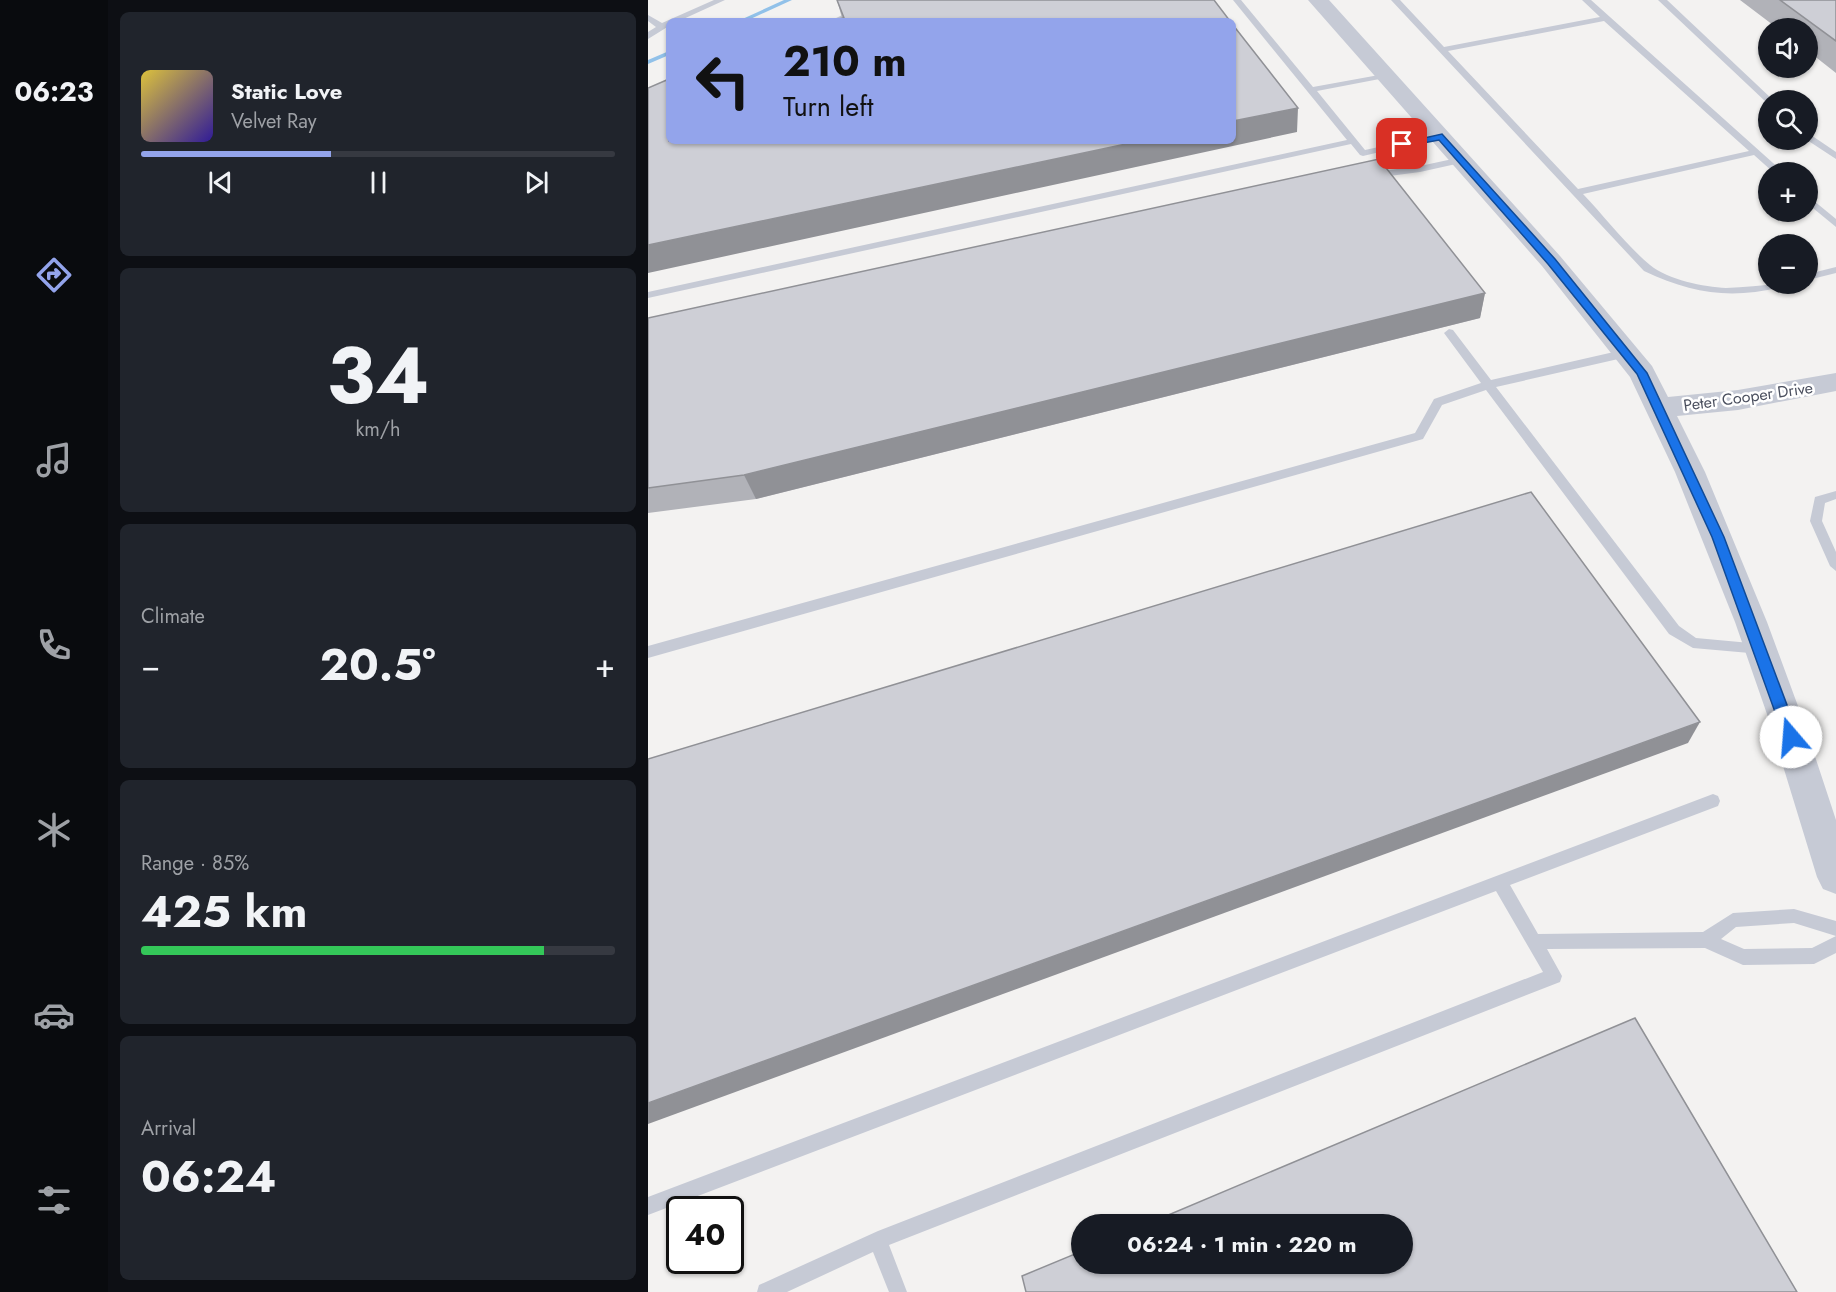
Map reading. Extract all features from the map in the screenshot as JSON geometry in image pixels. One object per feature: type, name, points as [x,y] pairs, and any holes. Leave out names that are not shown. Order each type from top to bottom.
[{"type":"street","points":[[1318,0],[1442,136],[1642,373],[1718,537],[1761,649],[1836,877]]},
{"type":"street","name":"Peter Cooper Drive","points":[[1659,408],[1738,400],[1836,382]]},
{"type":"lane","points":[[680,18],[721,0]]},
{"type":"lane","points":[[841,18],[880,0]]},
{"type":"lane","points":[[1237,0],[1363,153],[1442,136]]},
{"type":"lane","points":[[1395,0],[1637,260],[1666,278],[1706,290],[1735,293],[1758,288]]},
{"type":"lane","points":[[1586,0],[1767,162]]},
{"type":"lane","points":[[1662,0],[1758,90]]},
{"type":"lane","points":[[648,17],[666,22]]},
{"type":"lane","points":[[1442,50],[1606,18]]},
{"type":"lane","points":[[648,36],[666,24]]},
{"type":"lane","points":[[1311,90],[1387,75]]},
{"type":"lane","points":[[648,295],[1353,141]]},
{"type":"lane","points":[[1818,143],[1836,156]]},
{"type":"lane","points":[[1575,193],[1756,152]]},
{"type":"lane","points":[[1358,178],[1462,160]]},
{"type":"lane","points":[[1818,208],[1836,224]]},
{"type":"lane","points":[[1818,274],[1836,270]]},
{"type":"lane","points":[[1449,333],[1674,630],[1693,643],[1761,649]]},
{"type":"lane","points":[[648,652],[1419,436],[1438,402],[1488,385],[1627,353]]},
{"type":"lane","points":[[1836,495],[1819,500],[1816,521],[1836,566]]},
{"type":"lane","points":[[648,1206],[1713,801]]},
{"type":"lane","points":[[766,1292],[878,1240],[1554,976],[1499,882]]},
{"type":"lane","points":[[1706,940],[1733,920],[1794,916],[1836,929]]},
{"type":"lane","points":[[1534,942],[1706,940],[1743,957],[1814,956],[1836,944]]},
{"type":"lane","points":[[878,1240],[898,1292]]},
{"type":"building","points":[[837,0],[1214,0],[1228,18],[844,18]]},
{"type":"building","points":[[1780,0],[1836,0],[1836,41],[1818,28],[1818,18],[1805,18]]},
{"type":"building","points":[[1236,29],[1298,108],[1236,120]]},
{"type":"building","points":[[666,80],[666,144],[1126,144],[648,245],[648,88]]},
{"type":"building","points":[[1379,159],[1485,293],[744,475],[648,488],[648,318]]},
{"type":"building","points":[[1531,492],[1700,722],[648,1103],[648,759]]},
{"type":"building","points":[[1635,1018],[1797,1292],[1026,1292],[1022,1276],[1071,1256],[1071,1274],[1413,1274],[1413,1214],[1171,1214]]},
{"type":"waterway","points":[[748,18],[789,0]]},
{"type":"waterway","points":[[648,62],[666,54]]},
{"type":"route","points":[[1402,144],[1442,136],[1551,261],[1642,373],[1690,472],[1718,537],[1751,622],[1791,737]]}]
